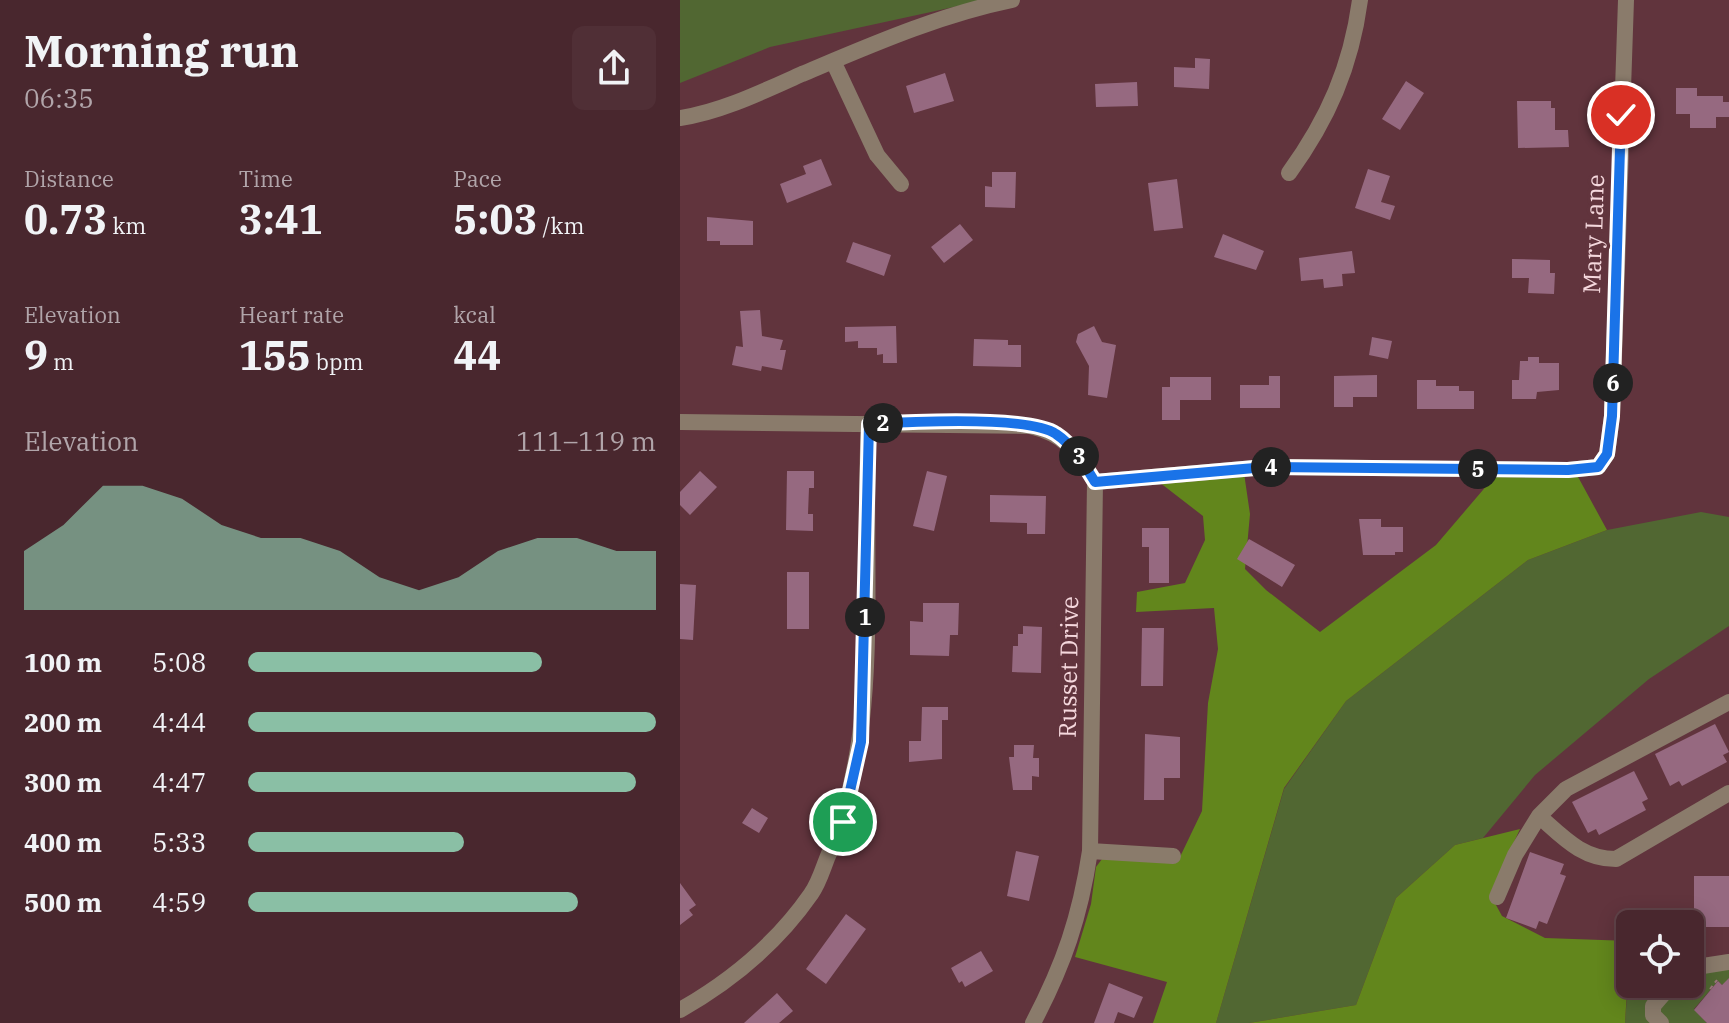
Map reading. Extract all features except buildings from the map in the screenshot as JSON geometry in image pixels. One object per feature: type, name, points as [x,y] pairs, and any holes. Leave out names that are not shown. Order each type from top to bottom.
[{"type":"street","points":[[680,118],[742,99],[964,12],[1012,0]]},
{"type":"street","points":[[1289,173],[1316,136],[1341,86],[1355,36],[1360,0]]},
{"type":"street","name":"Mary Lane","points":[[1095,482],[1242,468],[1568,470],[1598,467],[1607,454],[1612,416],[1626,0]]},
{"type":"street","points":[[833,61],[877,155],[901,184]]},
{"type":"street","points":[[680,422],[960,422],[1030,426],[1053,432],[1076,451],[1095,482]]},
{"type":"street","points":[[680,1010],[736,975],[784,926],[812,893],[843,822],[861,742],[869,424]]},
{"type":"street","name":"Russet Drive","points":[[1033,1023],[1066,957],[1082,908],[1090,851],[1095,482]]},
{"type":"street","points":[[1497,897],[1515,855],[1539,816],[1566,789],[1729,702]]},
{"type":"street","points":[[1539,816],[1577,849],[1597,859],[1616,859],[1729,793]]},
{"type":"street","points":[[1090,851],[1173,856]]},
{"type":"street","points":[[1704,966],[1729,962]]},
{"type":"street","points":[[1660,998],[1653,1006],[1653,1015],[1661,1023]]},
{"type":"path","points":[[1710,989],[1717,979]]},
{"type":"green space","points":[[680,0],[986,0],[770,47],[680,83]]},
{"type":"green space","points":[[1244,473],[1250,514],[1245,569],[1266,590],[1320,632],[1436,545],[1494,477],[1577,475],[1607,530],[1528,560],[1346,701],[1284,788],[1216,1023],[1153,1023],[1167,982],[1075,957],[1091,904],[1096,867],[1102,859],[1179,859],[1202,811],[1208,703],[1218,649],[1214,608],[1136,612],[1137,592],[1185,583],[1205,540],[1203,516],[1159,482]]},
{"type":"green space","points":[[1701,512],[1729,517],[1729,626],[1649,679],[1535,775],[1483,838],[1455,845],[1396,898],[1356,1005],[1249,1023],[1216,1023],[1284,789],[1346,701],[1528,560],[1607,530]]},
{"type":"green space","points":[[1520,829],[1490,894],[1502,916],[1545,938],[1616,941],[1616,998],[1627,998],[1625,1023],[1249,1023],[1356,1005],[1396,898],[1455,845]]},
{"type":"green space","points":[[1729,966],[1729,980],[1722,985],[1718,981],[1704,997],[1704,970]]},
{"type":"green space","points":[[1627,998],[1651,998],[1653,1023],[1625,1023]]},
{"type":"green space","points":[[1668,998],[1703,998],[1694,1009],[1707,1023],[1669,1023],[1659,1009]]},
{"type":"route","points":[[843,822],[861,742],[869,424],[960,422],[1030,426],[1053,432],[1076,451],[1095,482],[1230,468],[1568,470],[1598,467],[1607,454],[1612,416],[1621,115]]}]
